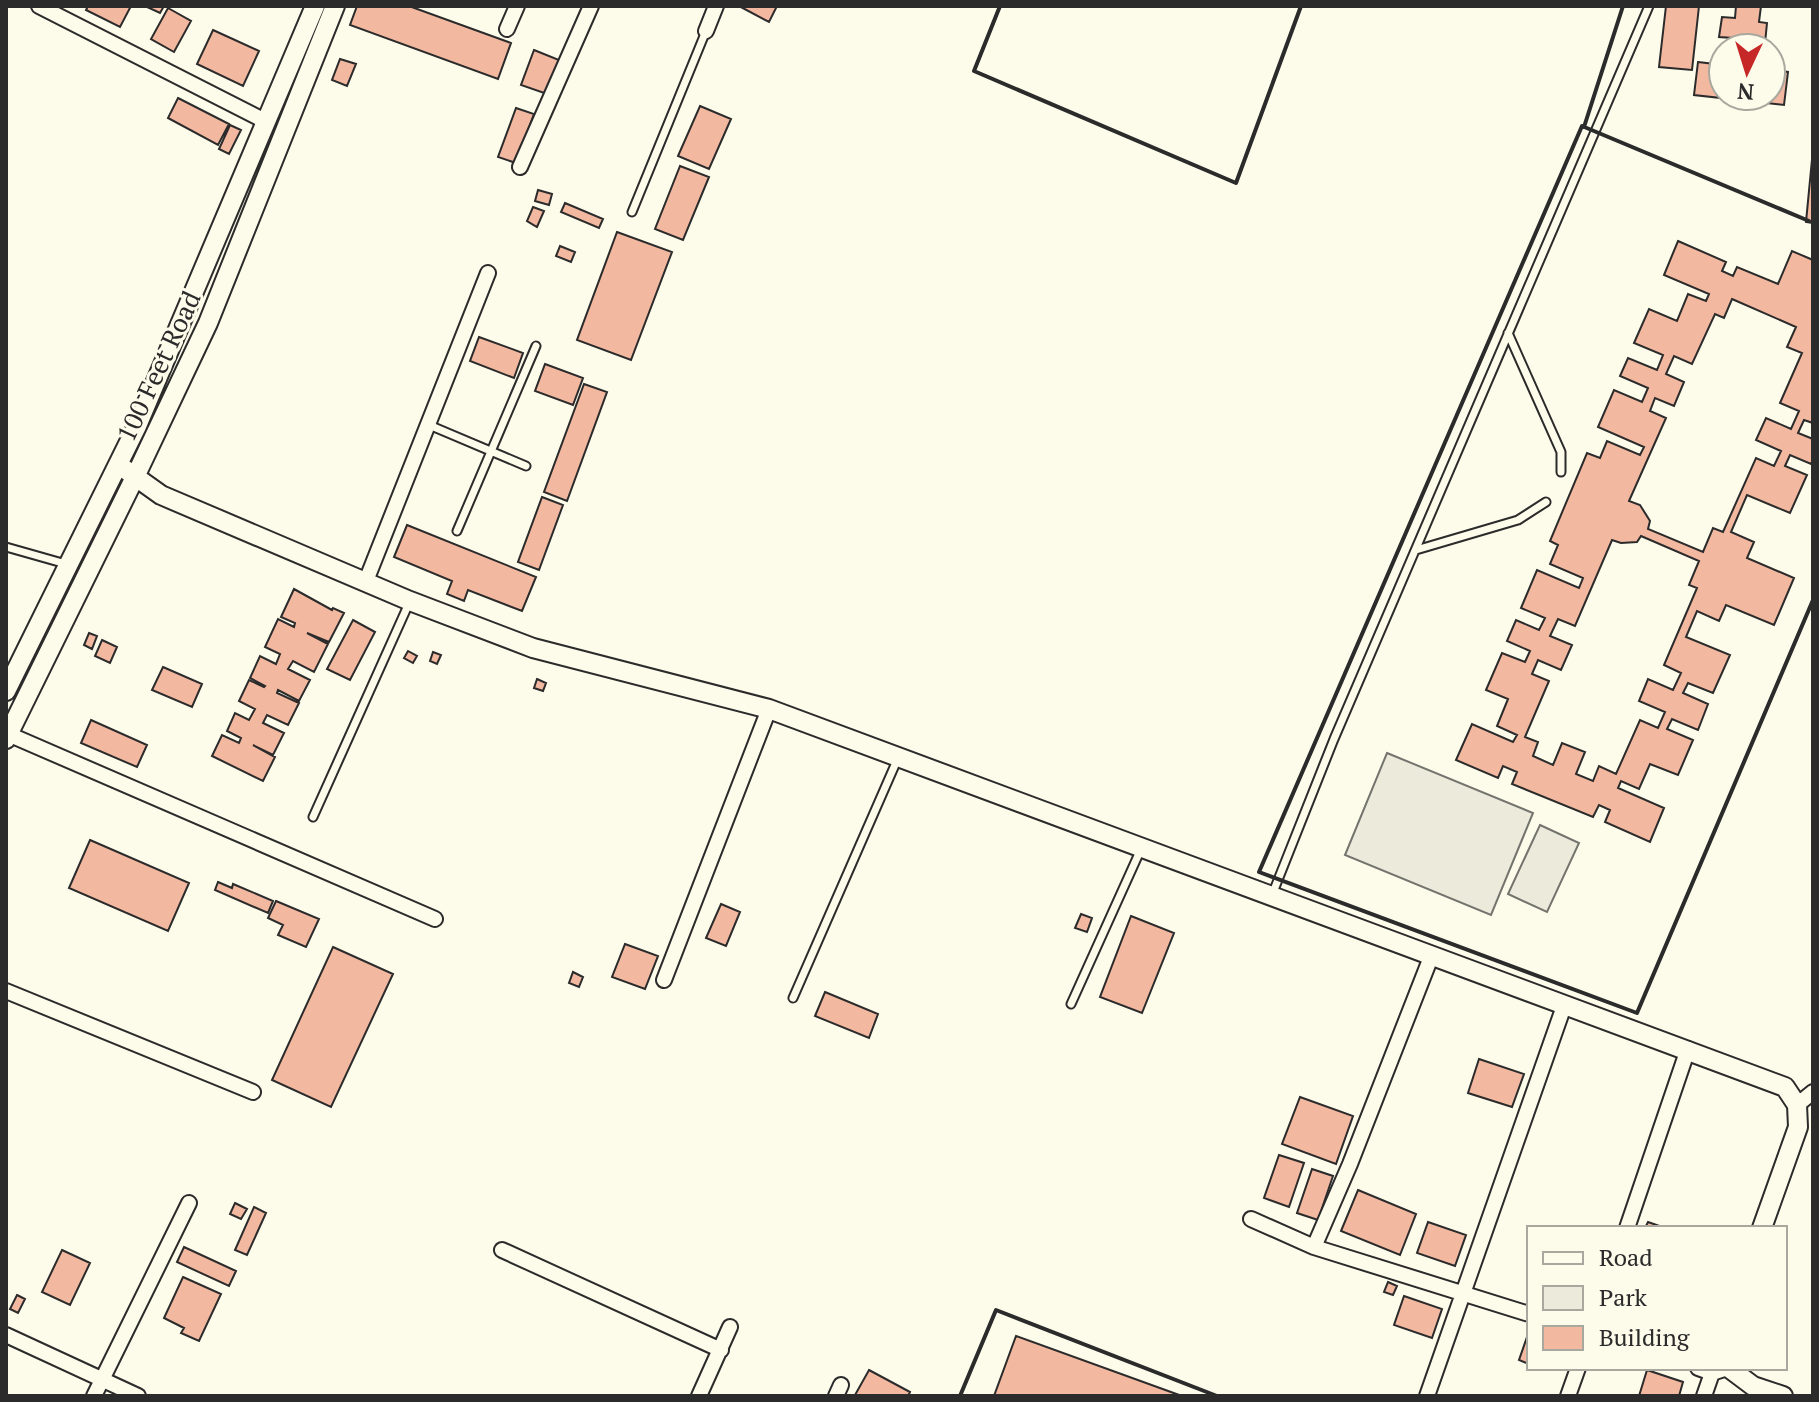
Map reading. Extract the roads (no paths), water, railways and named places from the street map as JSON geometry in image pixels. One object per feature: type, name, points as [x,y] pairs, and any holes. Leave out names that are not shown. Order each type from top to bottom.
[{"type":"street","points":[[39,6],[267,122]]},
{"type":"street","name":"100 Feet Road","points":[[6,691],[119,465],[315,6]]},
{"type":"street","name":"100 Feet Road","points":[[7,737],[208,323],[335,6]]},
{"type":"street","points":[[507,29],[517,6]]},
{"type":"street","points":[[520,167],[591,6]]},
{"type":"street","points":[[706,31],[716,6]]},
{"type":"street","points":[[366,581],[488,273]]},
{"type":"street","points":[[119,465],[161,495],[290,552],[536,649],[769,709],[1785,1087],[1797,1105],[1796,1139],[1763,1226]]},
{"type":"street","points":[[664,980],[769,709]]},
{"type":"street","points":[[7,737],[435,919]]},
{"type":"street","points":[[1314,1247],[1431,957]]},
{"type":"street","points":[[6,991],[253,1092]]},
{"type":"street","points":[[1427,1396],[1564,1006]]},
{"type":"street","points":[[1628,1226],[1688,1049]]},
{"type":"street","points":[[1797,1105],[1813,1092]]},
{"type":"street","points":[[94,1396],[189,1203]]},
{"type":"street","points":[[1251,1219],[1314,1247],[1527,1313]]},
{"type":"street","points":[[502,1250],[721,1350]]},
{"type":"street","points":[[699,1396],[730,1327]]},
{"type":"street","points":[[6,1335],[138,1396]]},
{"type":"street","points":[[1568,1396],[1577,1370]]},
{"type":"street","points":[[1704,1396],[1716,1370]]},
{"type":"street","points":[[1718,1370],[1783,1396]]},
{"type":"lane","points":[[1271,897],[1334,739],[1649,6]]},
{"type":"lane","points":[[632,212],[706,31]]},
{"type":"lane","points":[[1508,333],[1561,452],[1561,472]]},
{"type":"lane","points":[[457,531],[536,346]]},
{"type":"lane","points":[[429,425],[526,466]]},
{"type":"lane","points":[[1416,550],[1518,520],[1546,502]]},
{"type":"lane","points":[[6,547],[68,565]]},
{"type":"lane","points":[[313,817],[410,601]]},
{"type":"lane","points":[[793,998],[898,757]]},
{"type":"lane","points":[[1071,1004],[1142,846]]}]
